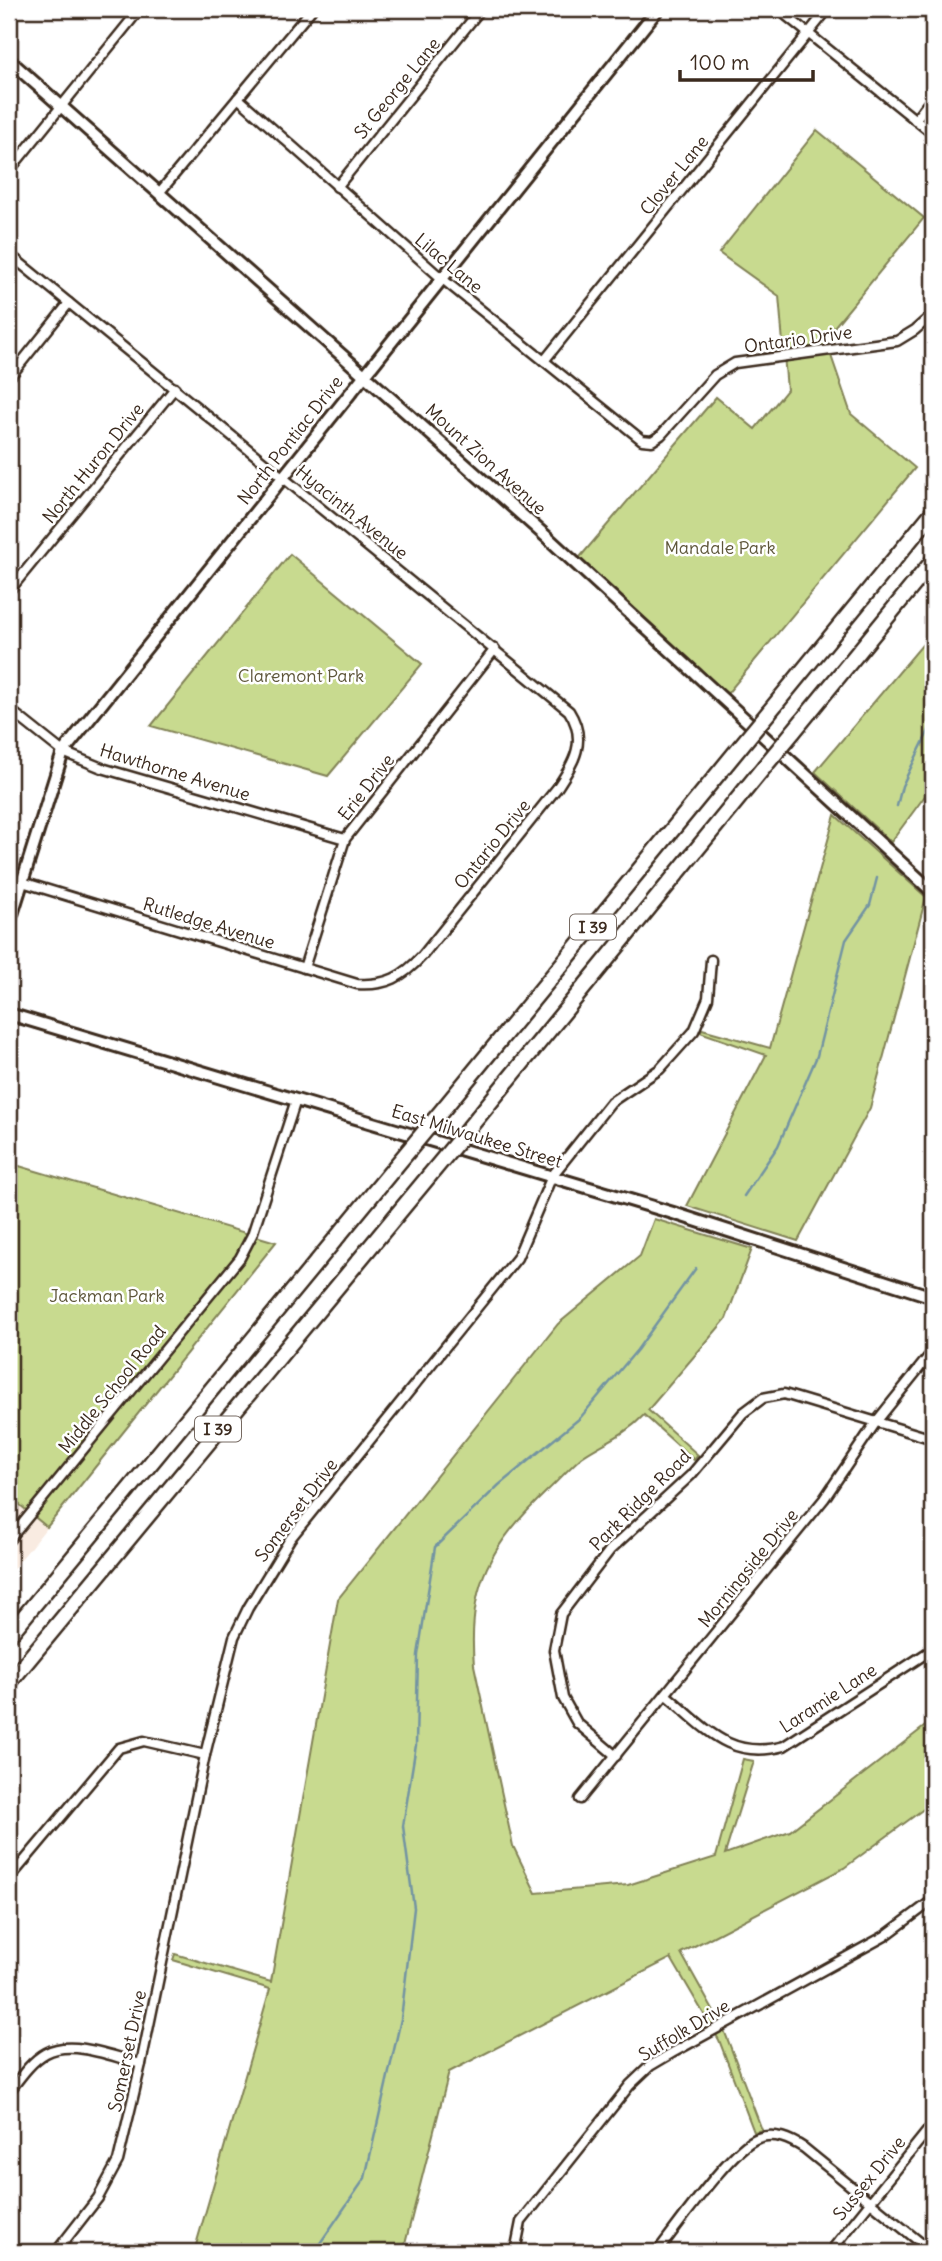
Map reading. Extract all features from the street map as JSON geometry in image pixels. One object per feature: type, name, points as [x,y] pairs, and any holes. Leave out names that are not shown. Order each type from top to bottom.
[{"type":"highway","name":"I 39","points":[[9,1635],[933,512]]},
{"type":"highway","name":"I 39","points":[[9,1683],[478,1117],[933,561]]},
{"type":"main road","name":"North Pontiac Drive","points":[[9,924],[63,752],[284,477],[440,277],[658,9]]},
{"type":"main road","name":"Mount Zion Avenue","points":[[9,60],[558,547],[933,892]]},
{"type":"main road","name":"East Milwaukee Street","points":[[9,1014],[552,1177],[933,1297]]},
{"type":"street","points":[[9,172],[140,9]]},
{"type":"street","points":[[159,193],[312,9]]},
{"type":"street","name":"St George Lane","points":[[337,187],[481,9]]},
{"type":"street","points":[[778,9],[933,134]]},
{"type":"street","name":"Clover Lane","points":[[544,361],[828,9]]},
{"type":"street","points":[[915,120],[933,97]]},
{"type":"street","name":"Lilac Lane","points":[[237,98],[440,277],[631,433],[647,441]]},
{"type":"street","name":"Hyacinth Avenue","points":[[9,254],[495,649],[569,711],[574,719]]},
{"type":"street","points":[[9,378],[69,303]]},
{"type":"street","name":"Ontario Drive","points":[[647,441],[661,435],[715,375],[734,363],[897,341],[933,314]]},
{"type":"street","name":"North Huron Drive","points":[[9,591],[175,388]]},
{"type":"street","name":"Erie Drive","points":[[304,968],[345,839],[495,649]]},
{"type":"street","name":"Hawthorne Avenue","points":[[9,709],[63,752],[102,768],[345,839]]},
{"type":"street","name":"Ontario Drive","points":[[401,976],[423,955],[557,788],[576,759],[580,743],[574,719]]},
{"type":"street","name":"Rutledge Avenue","points":[[9,878],[357,984],[376,985],[401,976]]},
{"type":"street","name":"Somerset Drive","points":[[56,2252],[109,2181],[118,2161],[141,2064],[205,1755],[234,1637],[266,1575],[290,1539],[517,1258],[552,1177],[611,1102],[660,1069],[694,1031],[708,998],[711,960]]},
{"type":"street","name":"Middle School Road","points":[[9,1540],[240,1258],[252,1235],[296,1100]]},
{"type":"street","name":"Morningside Drive","points":[[580,1799],[824,1499],[876,1422],[933,1351]]},
{"type":"street","name":"Park Ridge Road","points":[[616,1755],[583,1729],[567,1708],[556,1667],[556,1626],[566,1605],[610,1550],[691,1475],[743,1413],[763,1398],[784,1394],[876,1422]]},
{"type":"street","points":[[876,1422],[933,1439]]},
{"type":"street","name":"Laramie Lane","points":[[666,1695],[725,1742],[747,1751],[764,1751],[785,1746],[933,1648]]},
{"type":"street","points":[[9,1879],[119,1748],[145,1741],[205,1755]]},
{"type":"street","name":"Suffolk Drive","points":[[515,2252],[522,2222],[630,2085],[650,2066],[885,1936],[933,1900]]},
{"type":"street","points":[[9,2092],[40,2056],[56,2049],[75,2048],[141,2064]]},
{"type":"street","name":"Sussex Drive","points":[[830,2252],[933,2124]]},
{"type":"street","points":[[657,2252],[744,2146],[771,2135],[793,2140],[932,2252]]},
{"type":"shaded area","points":[[9,1496],[47,1527],[9,1574]]},
{"type":"green space","name":"Mandale Park","points":[[817,130],[924,218],[825,338],[851,414],[915,468],[722,700],[575,563],[716,397],[755,429],[787,390],[779,296],[719,253]]},
{"type":"green space","name":"Claremont Park","points":[[290,554],[422,664],[328,776],[151,726]]},
{"type":"green space","points":[[933,632],[933,785],[891,842],[815,772]]},
{"type":"green space","points":[[835,815],[926,897],[870,1108],[798,1241],[687,1206],[766,1055],[700,1032],[702,1029],[770,1048]]},
{"type":"green space","name":"Jackman Park","points":[[9,1163],[276,1242],[47,1527],[9,1496]]},
{"type":"green space","points":[[654,1219],[752,1249],[726,1319],[648,1410],[698,1455],[694,1460],[644,1415],[573,1465],[511,1530],[497,1548],[487,1568],[475,1611],[474,1665],[513,1846],[536,1893],[628,1885],[716,1857],[743,1759],[754,1761],[725,1854],[790,1831],[933,1720],[933,1802],[844,1868],[681,1953],[724,2030],[762,2130],[754,2132],[719,2040],[671,1958],[449,2072],[403,2252],[194,2252],[270,1989],[173,1960],[175,1954],[271,1982],[338,1599],[558,1324],[640,1256]]},
{"type":"waterway","points":[[897,806],[902,786],[933,722]]},
{"type":"waterway","points":[[744,1196],[778,1146],[817,1056],[846,940],[870,905],[877,878]]},
{"type":"waterway","points":[[314,2252],[365,2178],[401,2019],[414,1908],[403,1826],[416,1745],[418,1655],[435,1547],[499,1485],[580,1418],[637,1350],[696,1268]]}]
